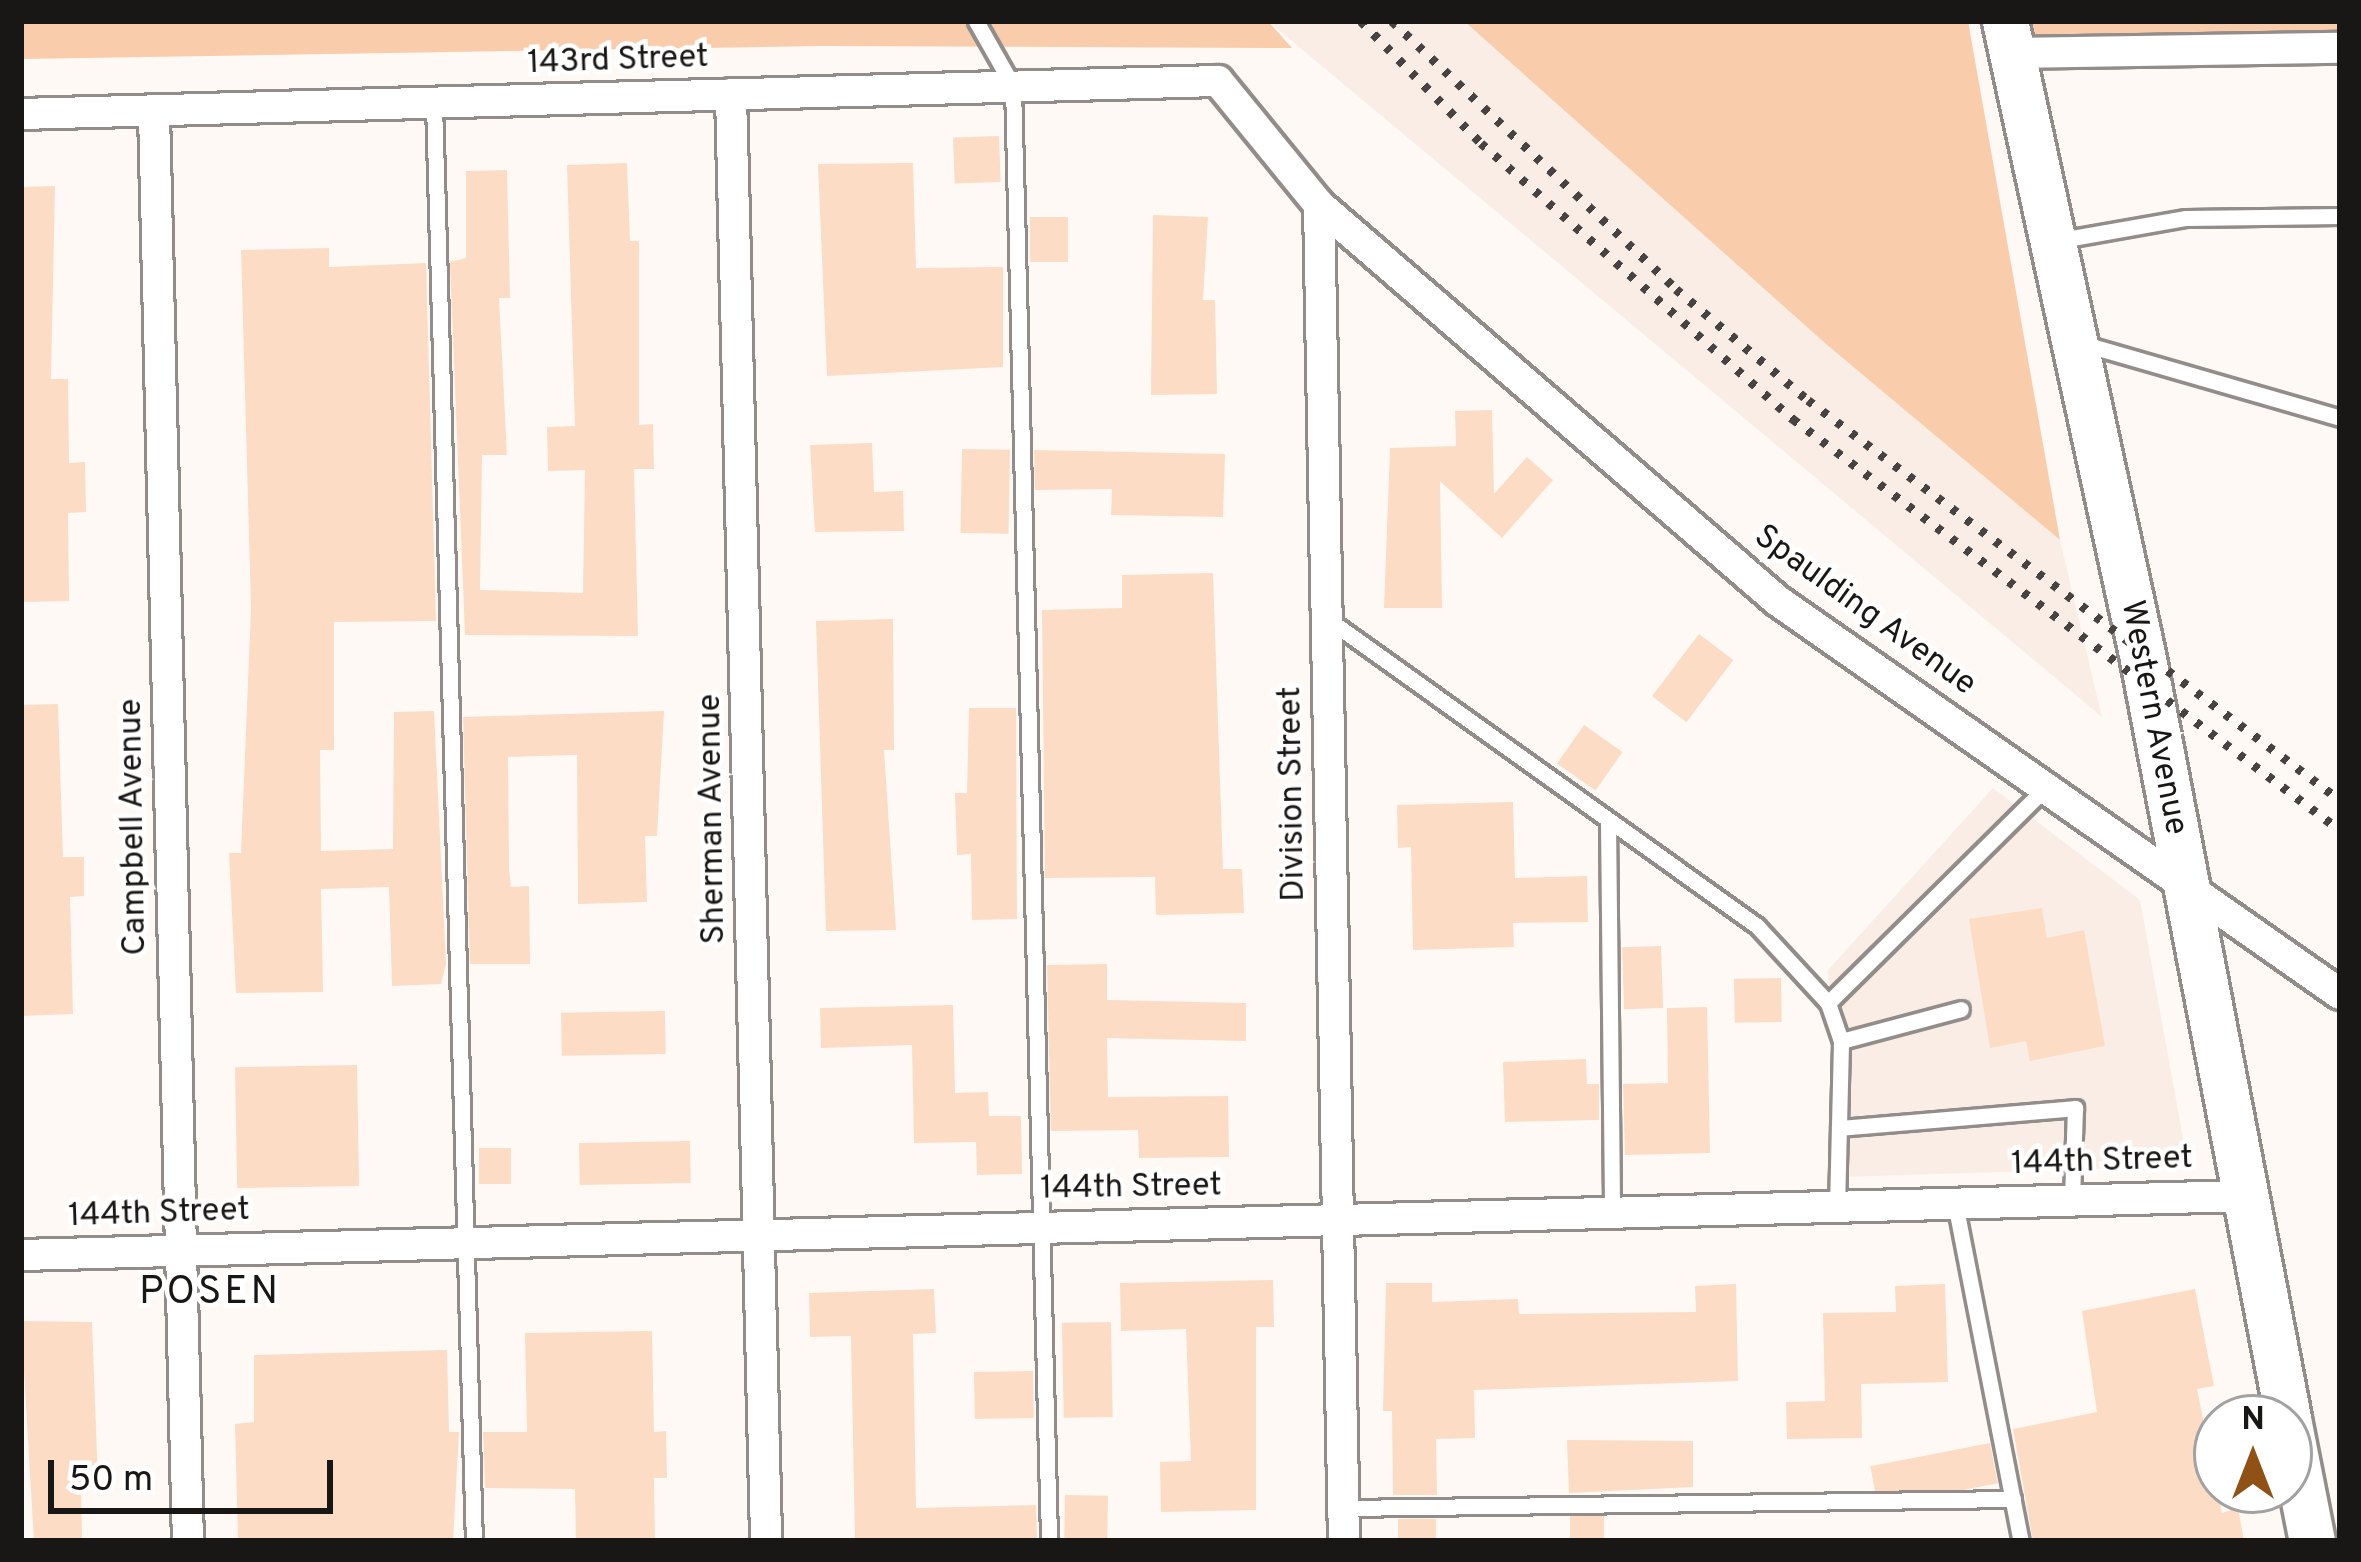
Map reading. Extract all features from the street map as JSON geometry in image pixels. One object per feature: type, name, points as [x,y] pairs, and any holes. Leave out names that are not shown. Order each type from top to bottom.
[{"type":"main road","name":"Western Avenue","points":[[2009,37],[2186,890],[2282,1394]]},
{"type":"street","points":[[2009,37],[2340,48]]},
{"type":"street","name":"143rd Street","points":[[21,114],[1218,81],[1319,205]]},
{"type":"street","name":"Sherman Avenue","points":[[731,94],[766,1541]]},
{"type":"street","name":"Campbell Avenue","points":[[154,112],[188,1541]]},
{"type":"street","name":"Division Street","points":[[1319,205],[1344,1541]]},
{"type":"street","name":"Spaulding Avenue","points":[[1319,205],[1778,601],[2340,994]]},
{"type":"street","name":"144th Street","points":[[21,1255],[2242,1196]]},
{"type":"lane","points":[[976,21],[1013,86],[1049,1541]]},
{"type":"lane","points":[[434,103],[474,1541]]},
{"type":"lane","points":[[2052,241],[2186,218],[2340,216]]},
{"type":"lane","points":[[2072,340],[2340,418]]},
{"type":"lane","points":[[1327,619],[1757,926],[1828,1003],[1841,1041],[1838,1207]]},
{"type":"lane","points":[[1828,1003],[2047,787]]},
{"type":"lane","points":[[1608,820],[1612,1213]]},
{"type":"lane","points":[[1841,1041],[1961,1009]]},
{"type":"lane","points":[[1839,1128],[2075,1108],[2072,1200]]},
{"type":"lane","points":[[1955,1203],[2021,1541]]},
{"type":"lane","points":[[1344,1508],[2013,1499]]},
{"type":"shaded area","points":[[21,21],[1268,21],[1292,48],[820,46],[21,59]]},
{"type":"shaded area","points":[[1268,21],[1464,21],[1826,344],[2060,540],[2102,717]]},
{"type":"shaded area","points":[[1464,21],[1968,21],[2060,540],[1826,344]]},
{"type":"shaded area","points":[[1981,21],[2340,21],[2340,48],[2012,53]]},
{"type":"shaded area","points":[[1993,788],[2140,900],[2188,1166],[1842,1177],[1828,970]]},
{"type":"building","points":[[999,136],[1001,182],[955,184],[953,138]]},
{"type":"building","points":[[627,163],[630,241],[639,241],[639,425],[653,424],[654,469],[634,469],[638,636],[465,635],[450,262],[466,258],[466,171],[507,170],[510,298],[499,298],[507,455],[482,455],[480,590],[583,593],[585,470],[548,471],[547,427],[575,426],[567,165]]},
{"type":"building","points":[[913,163],[916,268],[1003,267],[1003,367],[827,376],[818,164]]},
{"type":"building","points":[[55,186],[51,379],[68,379],[69,463],[85,462],[86,512],[68,513],[69,601],[21,602],[21,187]]},
{"type":"building","points":[[1153,215],[1208,217],[1203,300],[1215,300],[1217,394],[1151,395]]},
{"type":"building","points":[[1030,217],[1068,217],[1068,262],[1030,262]]},
{"type":"building","points":[[329,248],[329,267],[426,263],[436,621],[334,622],[334,750],[320,750],[321,851],[393,849],[394,712],[434,711],[446,964],[441,984],[392,986],[389,887],[321,889],[323,992],[236,993],[229,853],[241,853],[251,608],[241,250]]},
{"type":"building","points":[[1492,410],[1494,494],[1527,457],[1553,480],[1502,538],[1440,481],[1442,608],[1384,608],[1390,448],[1456,446],[1455,411]]},
{"type":"building","points":[[872,443],[874,492],[903,491],[904,531],[815,532],[810,445]]},
{"type":"building","points":[[962,449],[1010,450],[1009,534],[961,533]]},
{"type":"building","points":[[1034,450],[1225,454],[1223,517],[1111,515],[1112,489],[1035,490]]},
{"type":"building","points":[[1213,573],[1223,869],[1242,869],[1244,913],[1156,915],[1155,877],[1045,878],[1042,610],[1122,608],[1122,575]]},
{"type":"building","points":[[893,619],[894,750],[884,750],[896,930],[826,931],[816,621]]},
{"type":"building","points":[[1699,634],[1733,660],[1686,722],[1652,696]]},
{"type":"building","points":[[58,704],[63,857],[84,857],[84,896],[70,897],[73,1014],[21,1016],[21,705]]},
{"type":"building","points":[[969,708],[1016,708],[1017,919],[972,920],[971,854],[957,855],[955,793],[967,793]]},
{"type":"building","points":[[664,711],[657,836],[645,836],[647,902],[578,904],[577,755],[508,757],[509,870],[511,887],[529,886],[530,964],[470,964],[463,717]]},
{"type":"building","points":[[1584,725],[1623,752],[1596,790],[1557,764]]},
{"type":"building","points":[[1513,802],[1515,878],[1587,876],[1588,922],[1513,923],[1514,947],[1413,950],[1411,847],[1398,848],[1397,805]]},
{"type":"building","points":[[2042,908],[2047,938],[2084,930],[2105,1046],[2030,1061],[2026,1041],[1990,1048],[1969,919]]},
{"type":"building","points":[[1661,946],[1663,1008],[1624,1009],[1622,947]]},
{"type":"building","points":[[1107,964],[1107,1000],[1246,1003],[1246,1041],[1107,1038],[1108,1097],[1228,1096],[1229,1157],[1139,1158],[1138,1130],[1051,1131],[1047,965]]},
{"type":"building","points":[[1781,978],[1782,1022],[1735,1023],[1734,979]]},
{"type":"building","points":[[953,1005],[955,1093],[988,1092],[989,1116],[1021,1116],[1022,1174],[977,1175],[976,1142],[914,1143],[912,1045],[821,1048],[820,1008]]},
{"type":"building","points":[[1707,1007],[1710,1153],[1625,1155],[1623,1084],[1668,1083],[1667,1008]]},
{"type":"building","points":[[665,1011],[666,1054],[562,1056],[561,1013]]},
{"type":"building","points":[[1586,1059],[1587,1084],[1599,1084],[1599,1120],[1505,1122],[1503,1062]]},
{"type":"building","points":[[357,1065],[359,1186],[237,1188],[235,1067]]},
{"type":"building","points":[[690,1141],[691,1183],[580,1185],[579,1143]]},
{"type":"building","points":[[479,1148],[511,1148],[511,1184],[479,1184]]},
{"type":"building","points":[[1273,1280],[1274,1327],[1256,1327],[1256,1510],[1161,1512],[1160,1462],[1191,1461],[1186,1329],[1121,1331],[1120,1283]]},
{"type":"building","points":[[1386,1283],[1432,1283],[1432,1302],[1518,1299],[1519,1314],[1696,1312],[1695,1286],[1736,1284],[1738,1381],[1474,1390],[1475,1438],[1436,1439],[1437,1495],[1393,1495],[1392,1411],[1383,1411]]},
{"type":"building","points":[[1945,1284],[1948,1382],[1861,1384],[1862,1438],[1787,1439],[1786,1402],[1825,1401],[1823,1313],[1896,1312],[1895,1286]]},
{"type":"building","points":[[934,1289],[936,1333],[913,1334],[916,1508],[1036,1505],[1037,1539],[855,1541],[851,1336],[810,1337],[809,1293]]},
{"type":"building","points":[[2195,1289],[2214,1386],[2193,1394],[2193,1514],[2239,1514],[2244,1541],[2033,1541],[2013,1429],[2097,1412],[2082,1311]]},
{"type":"building","points":[[21,1321],[92,1322],[98,1482],[81,1482],[82,1541],[34,1541]]},
{"type":"building","points":[[1111,1322],[1113,1417],[1064,1418],[1062,1323]]},
{"type":"building","points":[[652,1331],[654,1432],[666,1431],[667,1478],[654,1478],[655,1541],[576,1541],[575,1489],[485,1488],[483,1432],[527,1432],[525,1333]]},
{"type":"building","points":[[447,1350],[449,1432],[459,1432],[453,1541],[238,1541],[235,1424],[254,1422],[254,1355]]},
{"type":"building","points":[[1033,1371],[1034,1418],[975,1419],[974,1372]]},
{"type":"building","points":[[1567,1440],[1693,1441],[1693,1487],[1569,1493]]},
{"type":"building","points":[[1990,1443],[1998,1483],[1878,1507],[1870,1466]]},
{"type":"building","points":[[1065,1495],[1108,1496],[1107,1540],[1064,1539]]},
{"type":"building","points":[[1570,1516],[1604,1516],[1604,1541],[1570,1541]]},
{"type":"building","points":[[1398,1519],[1436,1519],[1436,1541],[1398,1541]]},
{"type":"railway","points":[[1361,21],[1481,143],[1793,419],[2340,830]]},
{"type":"railway","points":[[1392,21],[1676,289],[1808,400],[2340,800]]},
{"type":"district","name":"POSEN","points":[[210,1294]]}]
